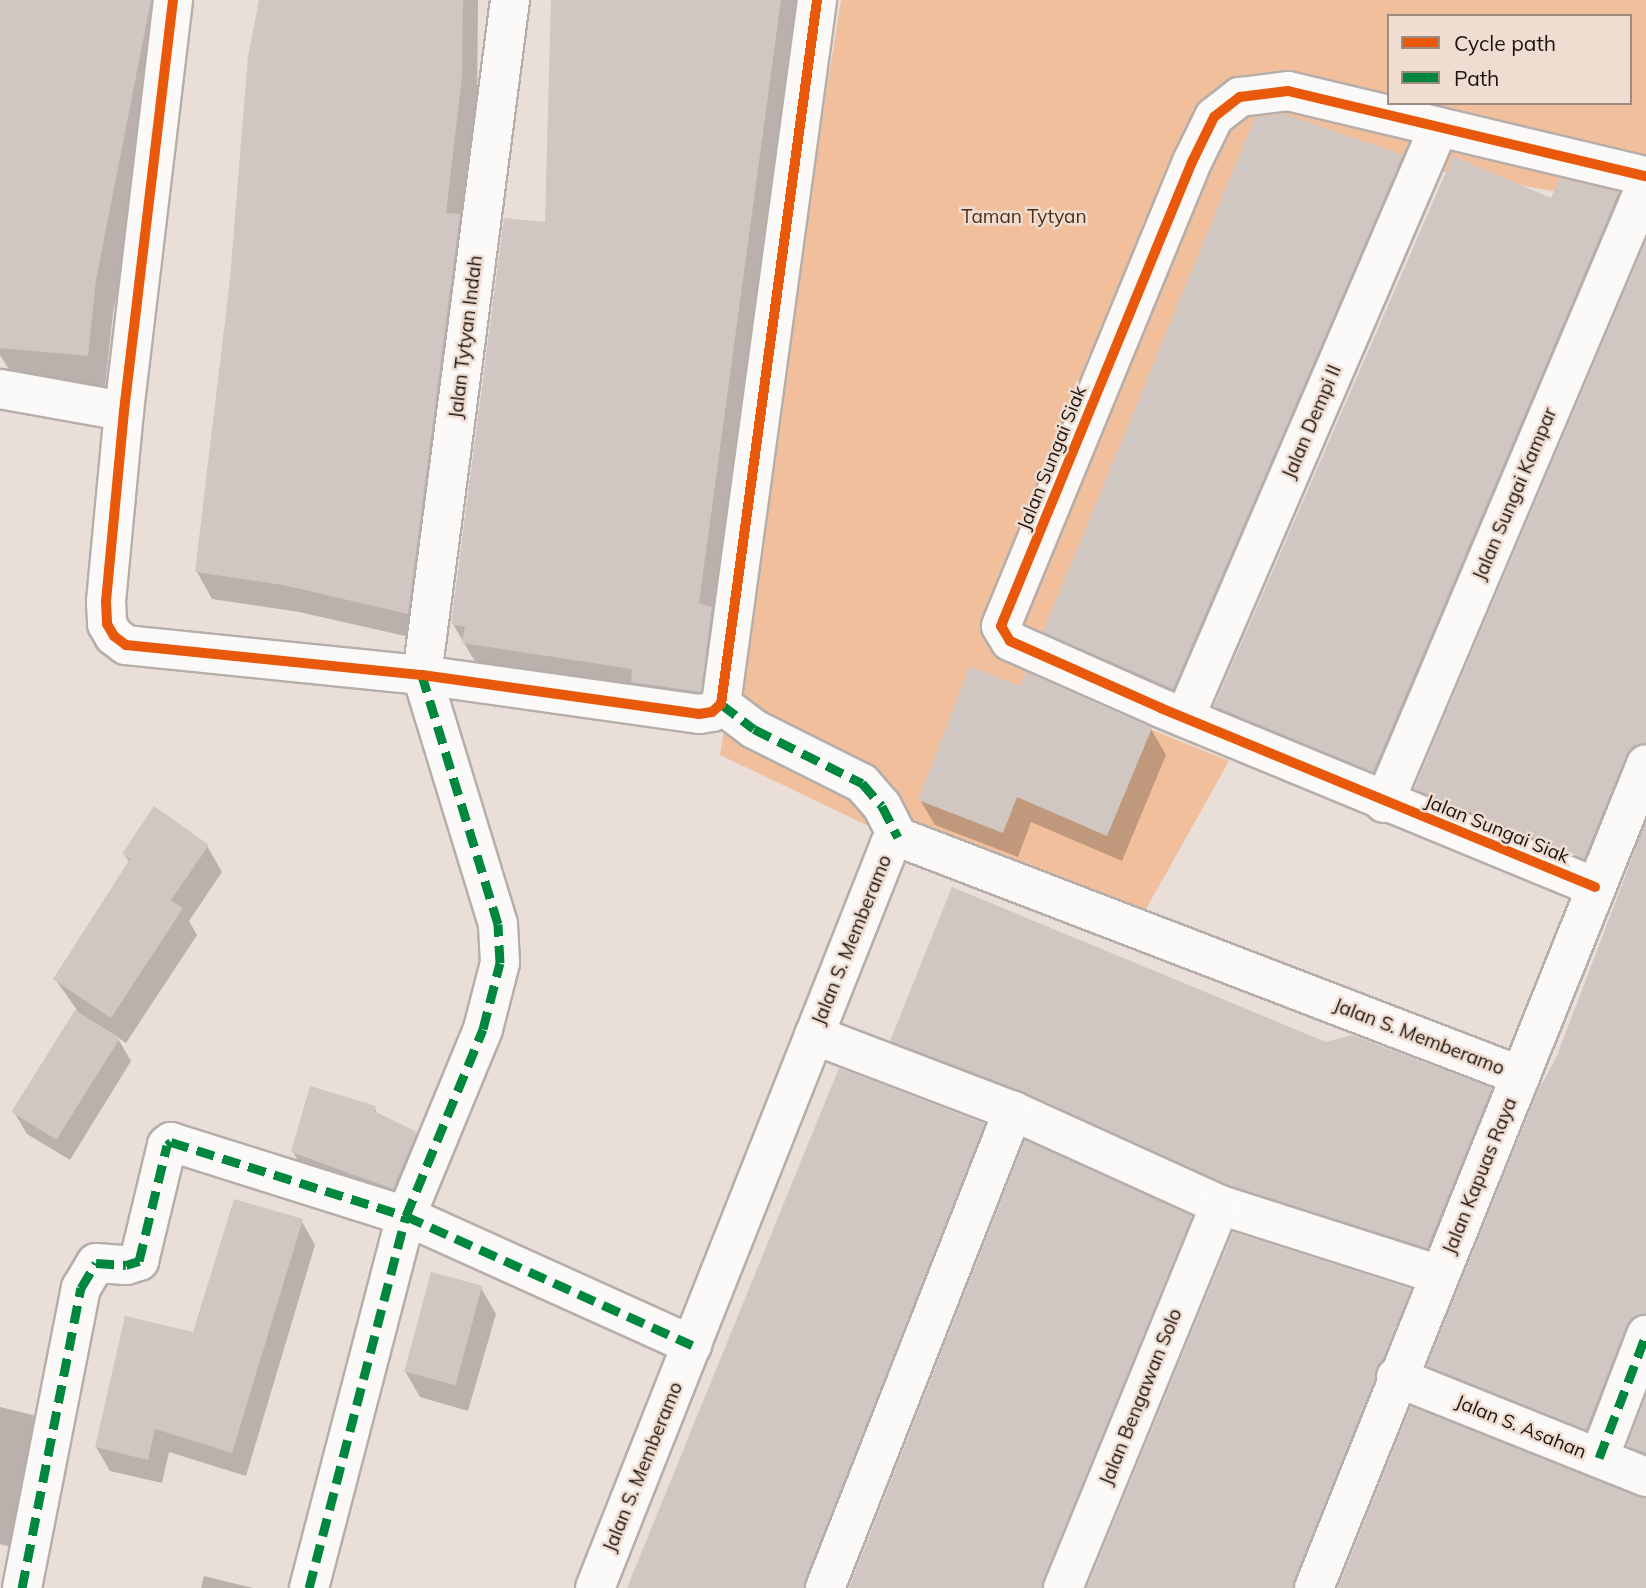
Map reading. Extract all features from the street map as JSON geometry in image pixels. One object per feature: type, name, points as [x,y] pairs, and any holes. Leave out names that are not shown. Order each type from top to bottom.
[{"type":"street","points":[[173,0],[124,411],[106,602],[107,624],[114,636],[127,645],[422,675],[699,714],[712,712],[721,704],[817,0]]},
{"type":"street","name":"Jalan Tytyan Indah","points":[[422,675],[510,0]]},
{"type":"street","name":"Jalan Sungai Siak","points":[[1595,887],[1384,803],[1010,641],[1002,626],[1192,162],[1214,117],[1240,97],[1261,92],[1288,91],[1646,176]]},
{"type":"street","name":"Jalan Dempi II","points":[[1185,717],[1439,127]]},
{"type":"street","name":"Jalan Sungai Kampar","points":[[1384,803],[1646,185]]},
{"type":"street","points":[[0,388],[124,411]]},
{"type":"street","points":[[309,1588],[406,1216],[483,1029],[500,963],[498,924],[422,675]]},
{"type":"street","points":[[721,704],[754,729],[862,783],[882,806],[898,837]]},
{"type":"street","name":"Jalan Kapuas Raya","points":[[1314,1588],[1396,1377],[1646,764]]},
{"type":"street","name":"Jalan S. Memberamo","points":[[595,1588],[890,844],[898,837],[1521,1076]]},
{"type":"street","points":[[814,1035],[1013,1111],[1220,1205],[1439,1276]]},
{"type":"street","points":[[825,1588],[1013,1111]]},
{"type":"street","points":[[22,1588],[81,1288],[96,1263],[126,1265],[139,1261],[167,1145],[176,1143],[406,1216],[692,1345]]},
{"type":"street","name":"Jalan Bengawan Solo","points":[[1063,1588],[1220,1205]]},
{"type":"street","points":[[1599,1458],[1646,1335]]},
{"type":"street","name":"Jalan S. Asahan","points":[[1396,1377],[1646,1476]]},
{"type":"green space","name":"Taman Tytyan","points":[[841,0],[1646,0],[1646,207],[1298,147],[1034,682],[1229,761],[1132,934],[942,861],[720,755]]},
{"type":"building","points":[[0,0],[151,0],[96,280],[88,356],[0,348]]},
{"type":"building","points":[[259,0],[463,0],[462,77],[446,213],[460,214],[408,614],[283,585],[195,572],[230,279],[248,56]]},
{"type":"building","points":[[551,0],[781,0],[699,603],[712,607],[701,692],[631,682],[632,669],[462,643],[465,627],[451,624],[504,218],[545,222]]},
{"type":"building","points":[[1284,114],[1403,155],[1173,689],[1043,632],[1255,117]]},
{"type":"building","points":[[1453,156],[1551,198],[1560,178],[1619,192],[1373,772],[1214,706]]},
{"type":"building","points":[[1646,241],[1646,743],[1633,746],[1626,756],[1584,859],[1414,789]]},
{"type":"building","points":[[970,666],[1020,686],[1026,672],[1152,728],[1107,836],[1017,797],[1003,833],[918,800]]},
{"type":"building","points":[[154,806],[209,845],[171,900],[183,908],[111,1018],[53,979],[130,859],[122,854]]},
{"type":"building","points":[[1646,823],[1646,1314],[1633,1318],[1626,1327],[1586,1430],[1427,1366],[1538,1091],[1556,1058]]},
{"type":"building","points":[[952,887],[1326,1042],[1352,1035],[1492,1088],[1427,1248],[1228,1185],[1021,1091],[890,1041]]},
{"type":"building","points":[[75,1010],[120,1038],[56,1140],[11,1112]]},
{"type":"building","points":[[839,1068],[985,1124],[804,1588],[627,1588]]},
{"type":"building","points":[[310,1086],[376,1106],[374,1111],[417,1132],[393,1189],[291,1152]]},
{"type":"building","points":[[1025,1140],[1192,1216],[1042,1588],[849,1588]]},
{"type":"building","points":[[234,1199],[303,1219],[232,1453],[155,1429],[148,1460],[95,1447],[125,1316],[193,1332]]},
{"type":"building","points":[[1233,1232],[1411,1289],[1293,1588],[1087,1588]]},
{"type":"building","points":[[431,1272],[482,1286],[456,1385],[404,1371]]},
{"type":"building","points":[[1646,1396],[1646,1453],[1627,1446]]},
{"type":"building","points":[[1411,1406],[1646,1498],[1646,1588],[1338,1588]]},
{"type":"marked path","points":[[309,1588],[406,1216],[483,1029],[500,963],[498,924],[422,675]]},
{"type":"marked path","points":[[721,704],[754,729],[862,783],[882,806],[898,837]]},
{"type":"marked path","points":[[22,1588],[81,1288],[96,1263],[126,1265],[139,1261],[167,1145],[171,1142],[406,1216],[692,1345]]},
{"type":"marked path","points":[[1599,1458],[1646,1335]]},
{"type":"cycle path","points":[[173,0],[124,411],[106,602],[107,624],[114,636],[126,645],[422,675],[699,714],[712,712],[721,704],[817,0]]},
{"type":"cycle path","points":[[1595,887],[1161,708],[1010,641],[1001,626],[1192,162],[1214,117],[1240,97],[1288,91],[1646,176]]}]
